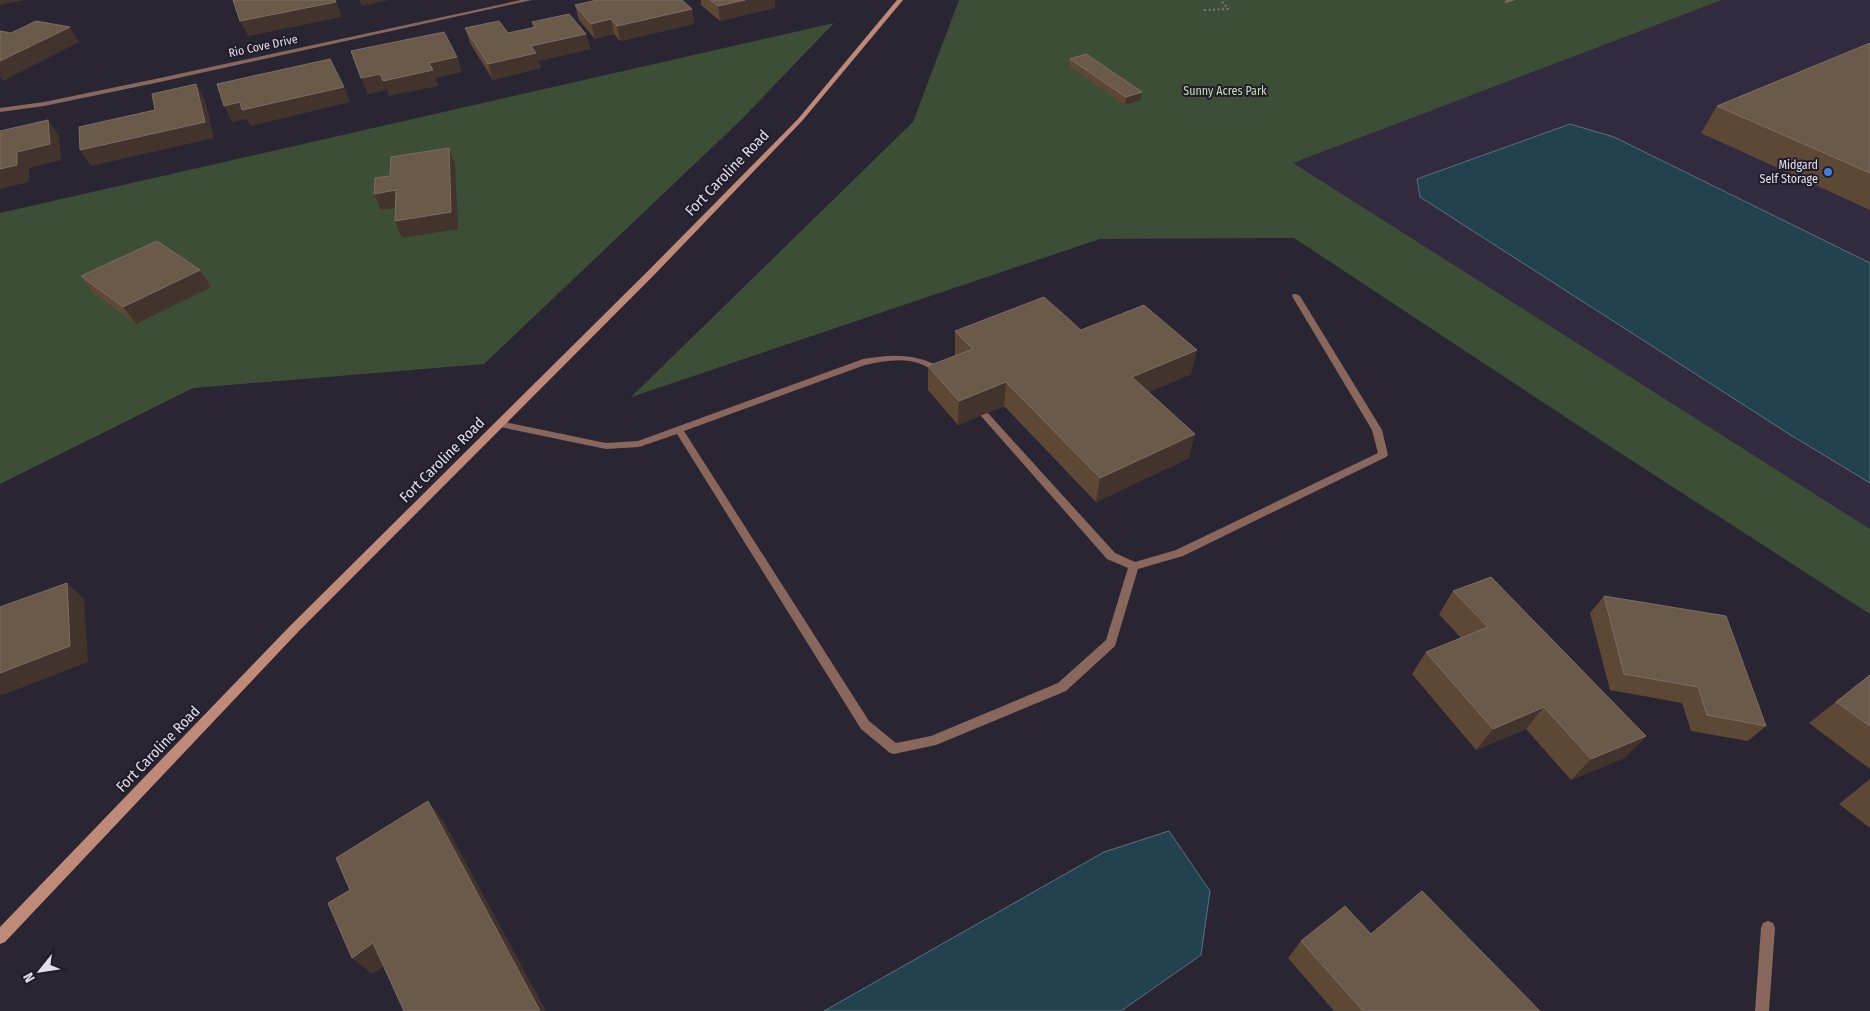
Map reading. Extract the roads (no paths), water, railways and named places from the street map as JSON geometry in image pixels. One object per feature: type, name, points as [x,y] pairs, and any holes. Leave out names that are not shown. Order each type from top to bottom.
[{"type":"street","name":"Rio Cove Drive","points":[[0,110],[44,104],[160,80],[529,0]]},
{"type":"street","name":"Fort Caroline Road","points":[[0,937],[294,629],[500,424],[800,120],[900,0]]},
{"type":"street","points":[[984,414],[1111,556],[1134,566],[1179,552],[1383,455],[1377,430],[1296,296]]},
{"type":"street","points":[[500,424],[606,446],[640,444],[863,362],[893,356],[928,362],[953,380]]},
{"type":"street","points":[[679,430],[865,725],[894,749],[932,741],[1062,687],[1111,643],[1134,566]]},
{"type":"street","points":[[1762,1011],[1768,928]]},
{"type":"water","points":[[1570,124],[1614,137],[1870,263],[1870,483],[1789,434],[1420,197],[1417,179]]},
{"type":"water","points":[[1169,831],[1210,891],[1201,955],[1121,1011],[824,1011],[1104,852]]},
{"type":"place","name":"Midgard Self Storage","points":[[1828,172]]},
{"type":"park label","name":"Sunny Acres Park","points":[[1225,91]]}]
